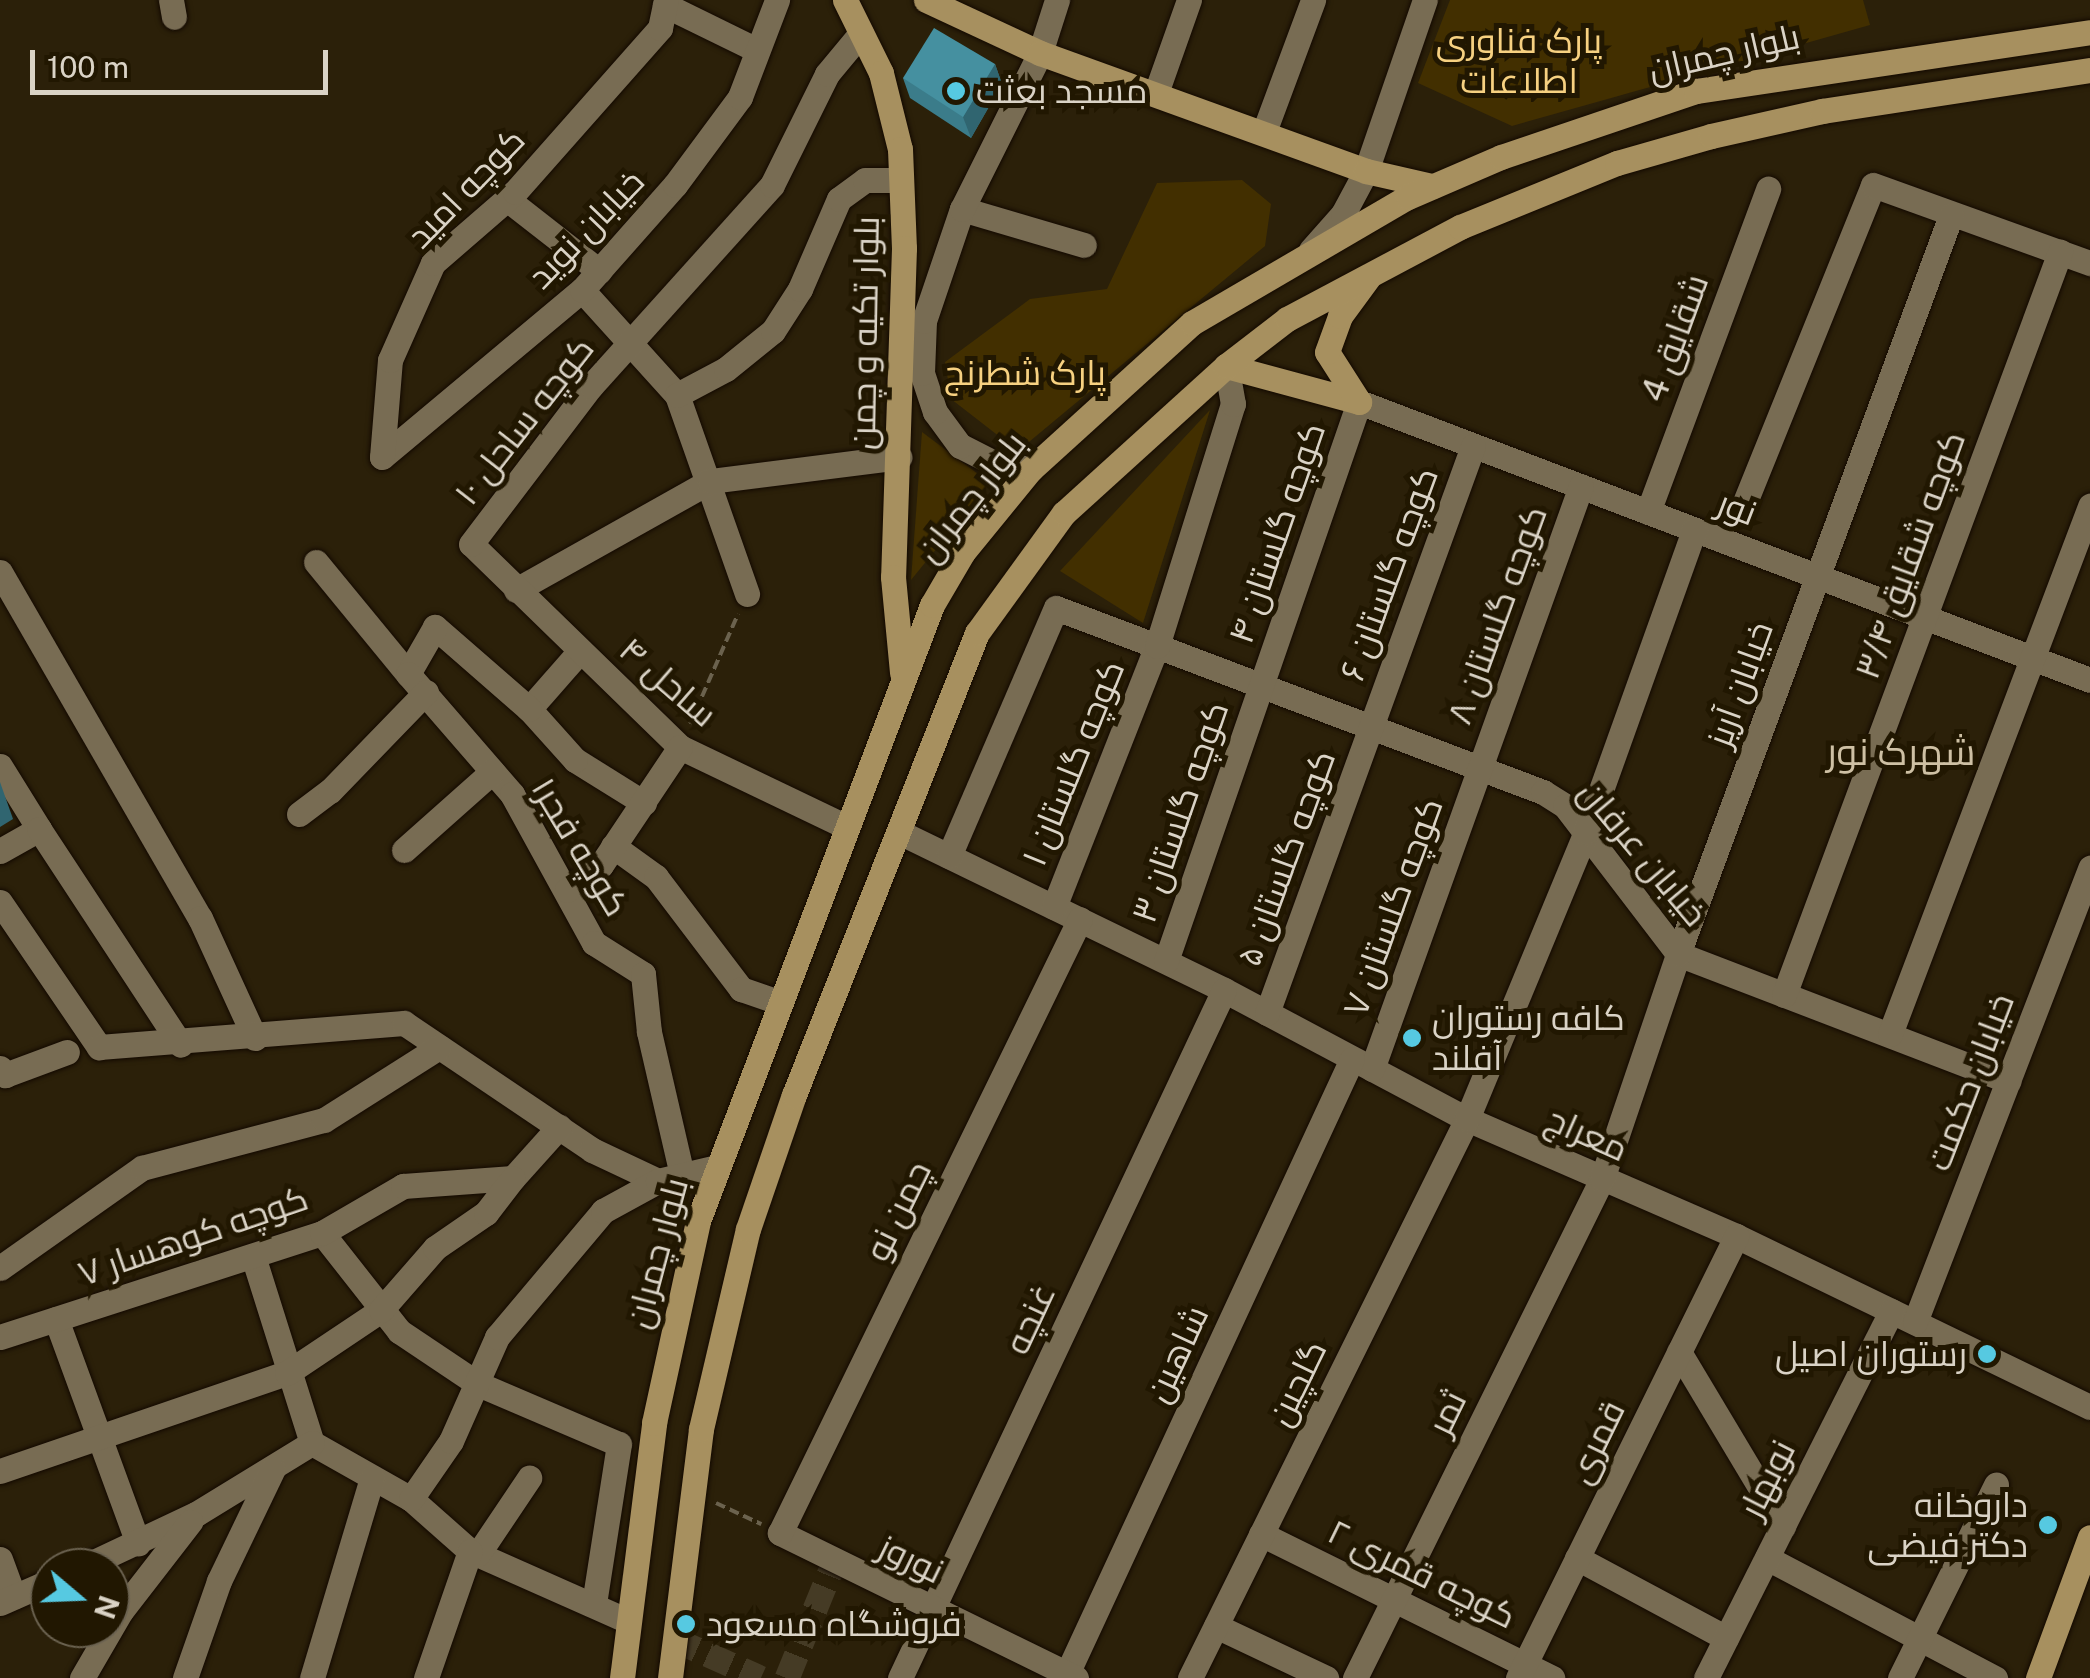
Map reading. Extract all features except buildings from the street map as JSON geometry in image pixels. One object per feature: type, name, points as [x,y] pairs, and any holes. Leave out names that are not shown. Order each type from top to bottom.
[{"type":"main road","name":"بلوار تکیه و چمن","points":[[845,0],[881,73],[901,180],[899,457],[893,577],[902,678]]},
{"type":"main road","points":[[926,0],[1040,53],[1366,171],[1432,186]]},
{"type":"main road","name":"بلوار چمران","points":[[622,1678],[668,1340],[717,1167],[902,678],[962,552],[1031,469],[1192,323],[1311,250],[1432,186],[1696,91],[2086,31]]},
{"type":"main road","points":[[670,1678],[701,1429],[748,1229],[794,1095],[977,633],[1009,581],[1064,513],[1226,366],[1288,320],[1460,227],[1647,154],[1822,111],[2090,70]]},
{"type":"main road","points":[[1359,402],[1328,352],[1340,316],[1372,272]]},
{"type":"main road","points":[[1226,366],[1359,402]]},
{"type":"main road","points":[[2038,1678],[2090,1537]]},
{"type":"street","name":"خیابان نوید","points":[[382,457],[590,281],[675,185],[740,97],[777,0]]},
{"type":"street","points":[[1031,469],[994,463],[960,446],[935,412],[922,374],[924,320],[962,208],[1040,53],[1057,0]]},
{"type":"street","points":[[1156,93],[1189,0]]},
{"type":"street","points":[[1264,132],[1313,0]]},
{"type":"street","points":[[1311,250],[1343,214],[1366,171],[1424,0]]},
{"type":"street","points":[[665,2],[757,50]]},
{"type":"street","name":"کوچه امید","points":[[382,457],[390,360],[433,263],[507,199],[660,28],[665,2]]},
{"type":"street","name":"کوچه ساحل ۱۰","points":[[471,544],[632,341],[772,185],[827,74],[861,33]]},
{"type":"street","points":[[676,395],[726,369],[773,331],[800,289],[839,199],[865,180],[901,180]]},
{"type":"street","points":[[1743,507],[1872,185],[2090,262]]},
{"type":"street","name":"شقایق 4","points":[[1648,512],[1768,189]]},
{"type":"street","points":[[507,199],[590,281],[676,395],[710,481],[747,594]]},
{"type":"street","points":[[962,208],[1084,245]]},
{"type":"street","name":"خیابان آریز","points":[[1602,1179],[1678,954],[1951,215]]},
{"type":"street","name":"کوچه شقایق ۳/۴","points":[[1784,995],[2060,252]]},
{"type":"street","name":"کوچه گلستان ۱","points":[[1054,907],[1157,646],[1233,404],[1226,366]]},
{"type":"street","name":"نور","points":[[1359,402],[2090,680]]},
{"type":"street","name":"کوچه گلستان ۴","points":[[1261,686],[1359,402]]},
{"type":"street","name":"کوچه گلستان ۶","points":[[1371,727],[1474,446]]},
{"type":"street","points":[[516,590],[710,481],[899,457]]},
{"type":"street","name":"کوچه گلستان ۸","points":[[1480,768],[1581,486]]},
{"type":"street","points":[[1890,1034],[2090,506]]},
{"type":"street","name":"گلچین","points":[[1190,1678],[1467,1119],[1586,832],[1694,530]]},
{"type":"street","name":"ساحل ۴","points":[[471,544],[680,747],[847,827]]},
{"type":"street","name":"کوچه فجر۱","points":[[316,562],[538,832],[594,943],[644,974],[648,1032],[670,1178]]},
{"type":"street","points":[[0,572],[200,918],[255,1038]]},
{"type":"street","name":"خیابان عرفان","points":[[950,856],[1056,608],[1543,792],[1586,832],[1678,954],[2008,1081]]},
{"type":"street","points":[[299,814],[330,791],[417,683],[435,627],[529,709],[575,760],[644,803]]},
{"type":"street","points":[[529,709],[580,652]]},
{"type":"street","name":"کوچه گلستان ۳","points":[[1166,962],[1261,686]]},
{"type":"street","name":"کوچه گلستان ۵","points":[[1267,1013],[1371,727]]},
{"type":"street","points":[[567,890],[601,866],[680,747]]},
{"type":"street","points":[[0,766],[181,1046]]},
{"type":"street","name":"کوچه گلستان ۷","points":[[1362,1064],[1480,768]]},
{"type":"street","points":[[404,850],[492,772]]},
{"type":"street","points":[[0,851],[39,829]]},
{"type":"street","name":"معراج","points":[[901,833],[1224,990],[1467,1119],[1736,1236],[2090,1407]]},
{"type":"street","points":[[613,846],[656,878],[741,990],[778,1002]]},
{"type":"street","name":"خیابان حکمت","points":[[1903,1317],[2008,1081],[2090,868]]},
{"type":"street","points":[[0,902],[99,1047],[181,1046],[404,1024],[559,1127],[670,1178]]},
{"type":"street","name":"چمن نو","points":[[780,1533],[1080,919]]},
{"type":"street","name":"غنچه","points":[[900,1678],[1224,990]]},
{"type":"street","points":[[0,1268],[142,1168],[324,1120],[438,1047]]},
{"type":"street","points":[[0,1068],[5,1075],[67,1052]]},
{"type":"street","name":"شاهین","points":[[1069,1676],[1362,1064]]},
{"type":"street","points":[[0,1471],[287,1373],[381,1310],[435,1248],[486,1213],[559,1127]]},
{"type":"street","points":[[411,1499],[478,1384],[497,1337],[603,1211],[670,1178],[717,1167]]},
{"type":"street","name":"کوچه کوهسار ۷","points":[[0,1337],[322,1234],[403,1186],[512,1178]]},
{"type":"street","name":"ثمر","points":[[1356,1678],[1602,1179]]},
{"type":"street","points":[[322,1234],[398,1331],[478,1384],[619,1444],[594,1604]]},
{"type":"street","name":"قمری","points":[[1521,1671],[1736,1236]]},
{"type":"street","points":[[253,1256],[312,1443],[411,1499],[474,1552],[628,1621]]},
{"type":"street","name":"نوبهار","points":[[1706,1678],[1782,1526],[1903,1317]]},
{"type":"street","points":[[56,1319],[138,1543]]},
{"type":"street","points":[[1679,1352],[1782,1526]]},
{"type":"street","points":[[127,1548],[196,1514],[312,1443]]},
{"type":"street","points":[[185,1678],[220,1581],[274,1469]]},
{"type":"street","points":[[312,1678],[372,1478]]},
{"type":"street","points":[[426,1678],[474,1552],[529,1478]]},
{"type":"street","points":[[1900,1678],[1996,1486]]},
{"type":"street","points":[[82,1678],[121,1611],[196,1514]]},
{"type":"street","name":"نوروز","points":[[780,1533],[1069,1676]]},
{"type":"street","name":"کوچه قمری ۲","points":[[1262,1534],[1393,1599],[1521,1671],[1552,1678]]},
{"type":"street","points":[[1577,1558],[1726,1638]]},
{"type":"street","points":[[1766,1558],[1995,1678]]},
{"type":"street","points":[[0,1560],[7,1600],[30,1590]]},
{"type":"street","points":[[1216,1626],[1326,1678]]},
{"type":"path","points":[[680,747],[747,594]]},
{"type":"path","points":[[716,1503],[780,1533]]},
{"type":"green space","name":"پارک فناوری اطلاعات","points":[[1450,0],[1863,0],[1870,25],[1512,126],[1418,83]]},
{"type":"green space","name":"پارک شطرنج","points":[[1242,180],[1271,204],[1265,246],[1018,451],[951,399],[945,362],[1030,299],[1107,289],[1157,183]]},
{"type":"green space","points":[[1210,410],[1143,623],[1060,571]]},
{"type":"green space","points":[[922,432],[990,483],[911,580]]},
{"type":"tunnel","points":[[787,1678],[835,1560]]},
{"type":"tunnel","points":[[674,1639],[761,1678]]},
{"type":"place","name":"مسجد بعثت","points":[[956,91]]},
{"type":"place","name":"کافه رستوران آفلند","points":[[1412,1038]]},
{"type":"place","name":"رستوران اصیل","points":[[1987,1354]]},
{"type":"place","name":"داروخانه دکتر فیضی","points":[[2048,1525]]},
{"type":"place","name":"فروشگاه مسعود","points":[[686,1624]]},
{"type":"district","name":"شهرک نور","points":[[1901,752]]}]
